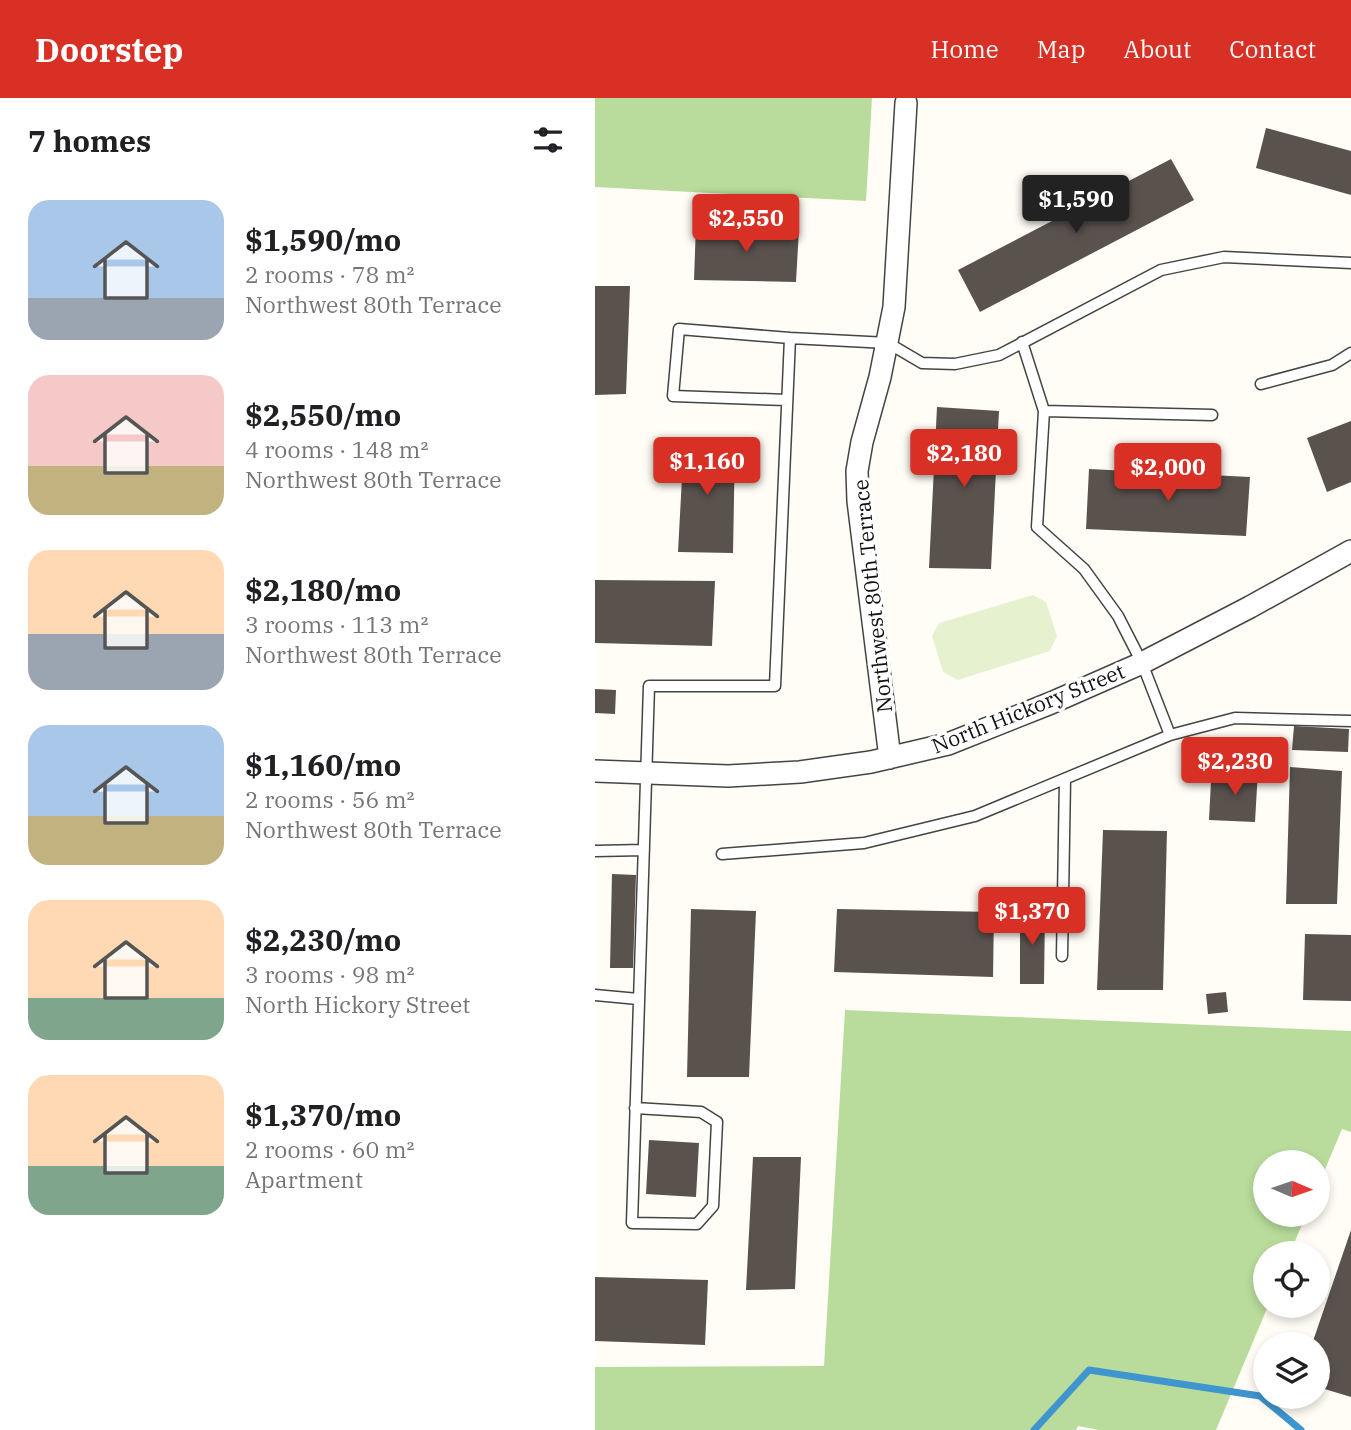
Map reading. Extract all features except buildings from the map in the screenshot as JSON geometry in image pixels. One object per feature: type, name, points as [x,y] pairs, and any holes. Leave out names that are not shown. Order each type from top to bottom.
[{"type":"street","name":"Northwest 80th Terrace","points":[[890,758],[857,501],[857,471],[894,307],[907,103]]},
{"type":"street","name":"North Hickory Street","points":[[595,771],[728,776],[800,772],[890,758],[948,744],[1051,704],[1142,663],[1351,551]]},
{"type":"lane","points":[[787,400],[673,396],[679,329],[888,343],[922,363],[955,364],[999,355],[1161,270],[1224,257],[1351,263]]},
{"type":"lane","points":[[635,1108],[701,1112],[717,1122],[713,1206],[697,1224],[632,1223],[635,1108],[638,999],[649,686],[775,686],[790,338]]},
{"type":"lane","points":[[1022,342],[1044,411],[1038,527],[1084,569],[1118,616],[1142,663],[1170,736]]},
{"type":"lane","points":[[1261,384],[1332,365],[1351,353]]},
{"type":"lane","points":[[1044,411],[1212,415]]},
{"type":"lane","points":[[722,854],[864,843],[975,816],[1170,736],[1235,718],[1351,721]]},
{"type":"lane","points":[[1062,956],[1065,779]]},
{"type":"lane","points":[[595,851],[643,850]]},
{"type":"lane","points":[[595,995],[638,999]]},
{"type":"green space","points":[[595,98],[872,98],[866,201],[595,187]]},
{"type":"green space","points":[[1033,595],[1046,602],[1057,636],[1050,651],[958,680],[943,672],[932,636],[939,623]]},
{"type":"green space","points":[[845,1010],[1351,1031],[1351,1132],[1342,1129],[1330,1158],[1330,1150],[1253,1150],[1253,1227],[1301,1227],[1295,1241],[1253,1241],[1253,1318],[1263,1318],[1257,1332],[1253,1332],[1253,1342],[1216,1430],[1099,1430],[1078,1426],[1076,1430],[595,1430],[595,1367],[824,1366]]},
{"type":"waterway","points":[[1034,1430],[1089,1370],[1260,1396],[1301,1430]]}]
